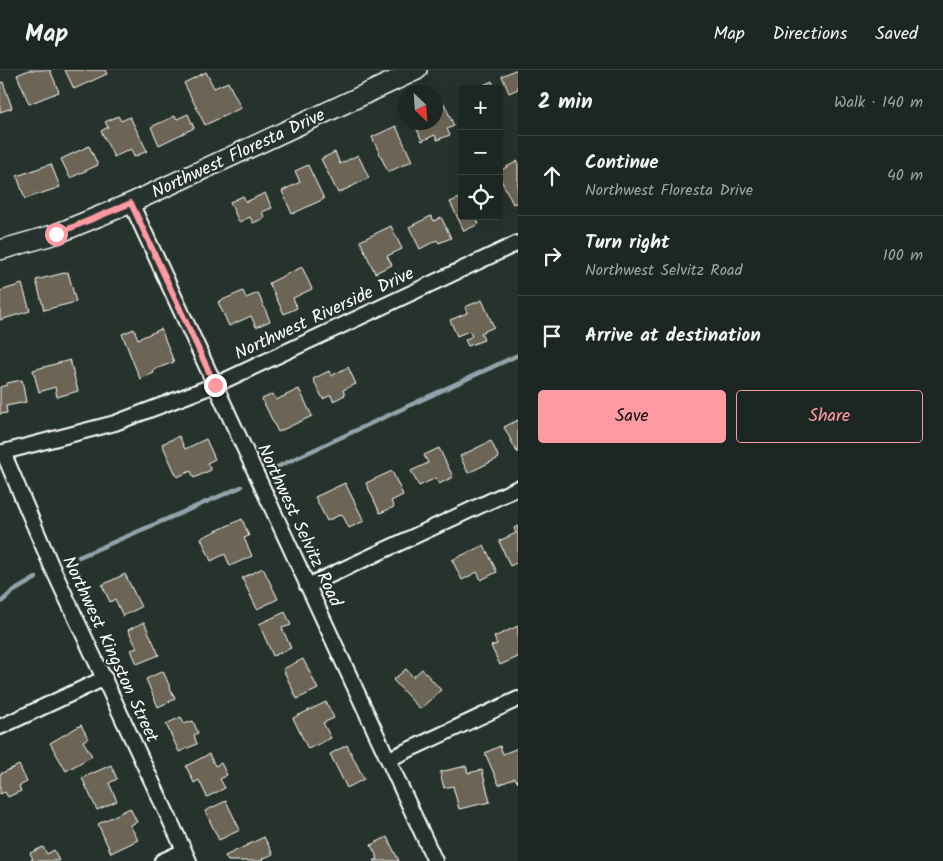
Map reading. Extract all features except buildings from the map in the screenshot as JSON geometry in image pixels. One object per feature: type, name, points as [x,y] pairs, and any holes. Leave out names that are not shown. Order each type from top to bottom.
[{"type":"street","name":"Northwest Floresta Drive","points":[[0,250],[56,234],[131,203],[417,70]]},
{"type":"street","name":"Northwest Selvitz Road","points":[[131,203],[435,861]]},
{"type":"street","name":"Northwest Riverside Drive","points":[[1,452],[115,423],[215,385],[518,243]]},
{"type":"street","name":"Northwest Kingston Street","points":[[1,452],[51,565],[187,856]]},
{"type":"street","points":[[307,586],[518,488]]},
{"type":"street","points":[[0,727],[105,678]]},
{"type":"street","points":[[389,759],[518,699]]},
{"type":"street","points":[[162,861],[187,856]]},
{"type":"waterway","points":[[277,467],[518,355]]},
{"type":"waterway","points":[[79,557],[241,487]]},
{"type":"waterway","points":[[0,603],[12,592],[36,578]]},
{"type":"route","points":[[56,234],[131,203],[215,385]]}]
